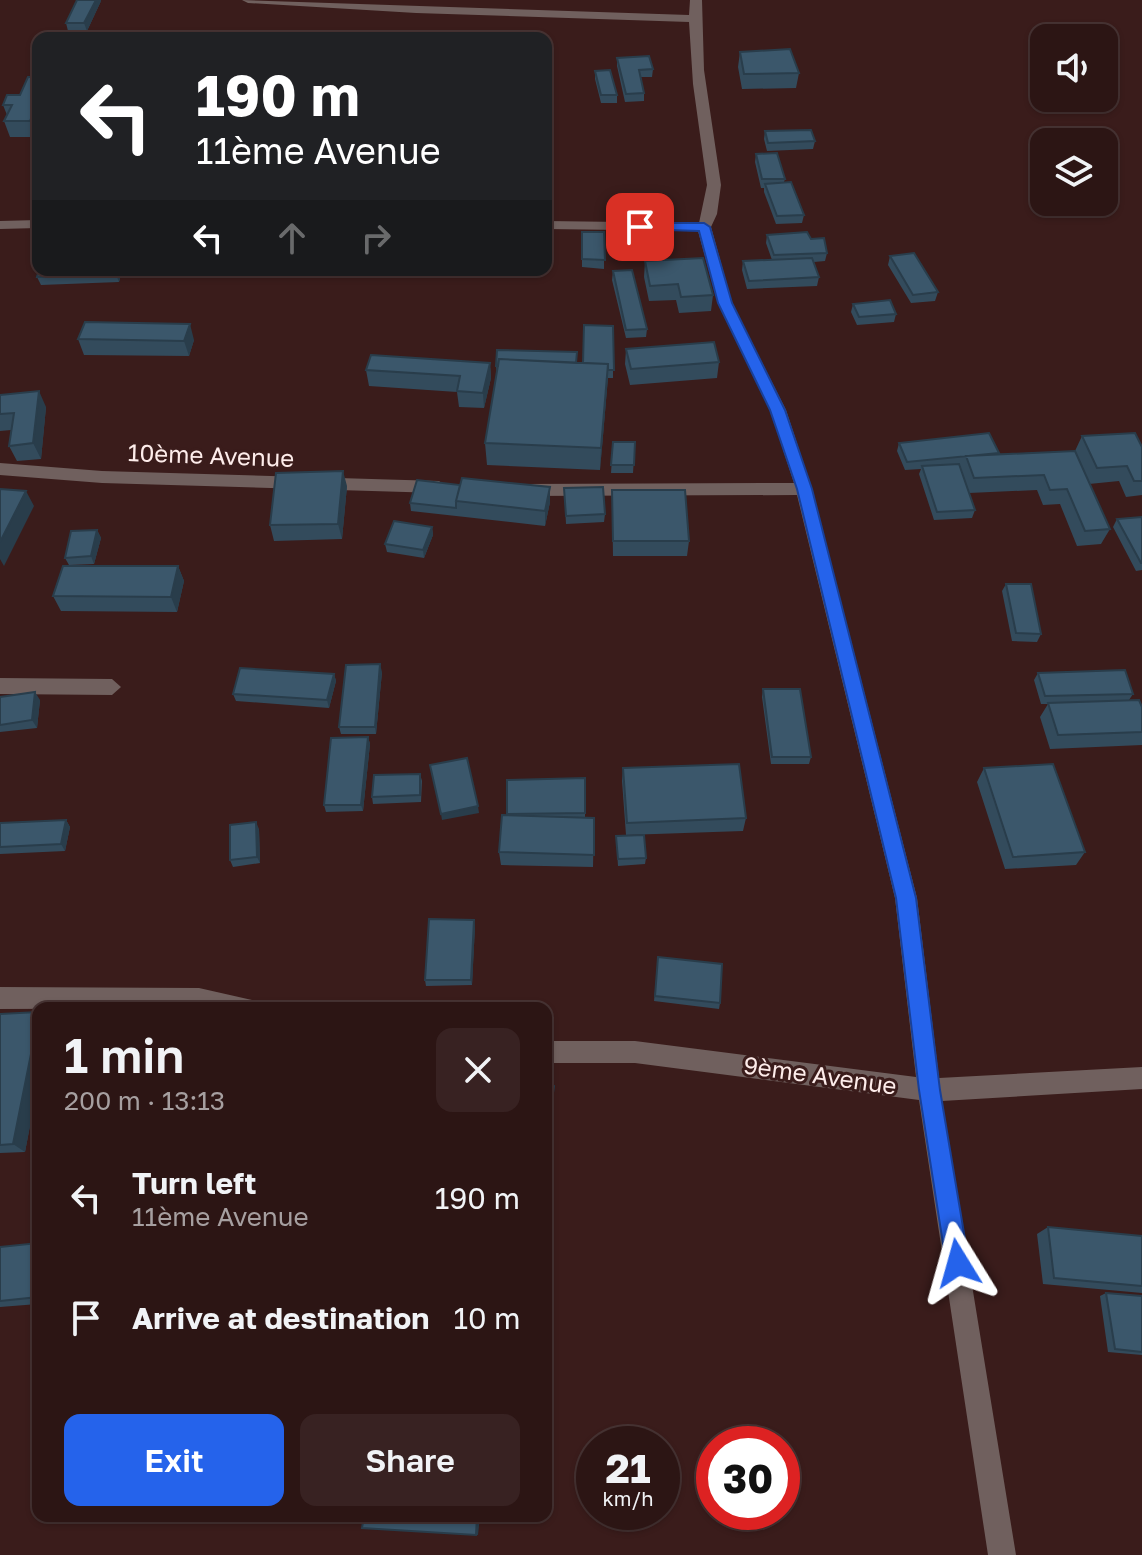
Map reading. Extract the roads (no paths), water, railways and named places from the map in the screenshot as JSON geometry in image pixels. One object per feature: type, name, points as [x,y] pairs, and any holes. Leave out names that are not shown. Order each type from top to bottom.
[{"type":"street","points":[[248,0],[416,10],[695,9],[695,53],[713,168],[711,214],[704,227],[725,303],[778,410],[804,489],[906,898],[929,1090],[1002,1555]]},
{"type":"street","points":[[0,225],[32,224]]},
{"type":"street","points":[[552,225],[704,227]]},
{"type":"street","name":"10ème Avenue","points":[[0,469],[102,477],[452,487]]},
{"type":"street","points":[[511,490],[804,489]]},
{"type":"street","points":[[0,686],[112,687]]},
{"type":"street","points":[[0,998],[199,999],[214,1002]]},
{"type":"street","name":"9ème Avenue","points":[[552,1052],[635,1052],[929,1090],[1142,1078]]}]
